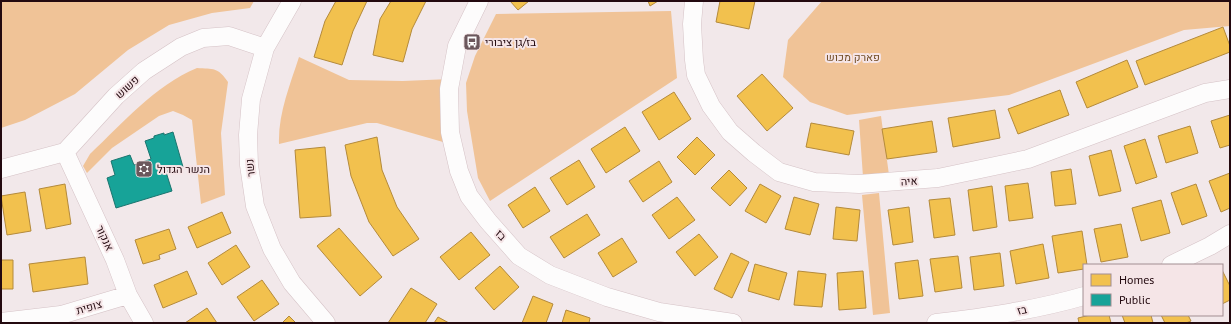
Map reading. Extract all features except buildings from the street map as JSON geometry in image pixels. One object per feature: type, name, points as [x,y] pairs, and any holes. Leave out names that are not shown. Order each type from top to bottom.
[{"type":"street","name":"נשר","points":[[292,1],[265,48],[251,99],[248,135],[249,165],[255,206],[272,249],[292,283],[326,323]]},
{"type":"street","name":"בז","points":[[480,1],[457,46],[449,89],[450,132],[458,171],[469,196],[488,221],[519,256],[550,275],[607,297],[659,312],[733,323]]},
{"type":"street","name":"איה","points":[[694,1],[692,24],[696,75],[711,106],[730,132],[779,172],[814,182],[859,184],[938,178],[1020,160],[1205,93],[1230,89]]},
{"type":"street","name":"פשוש","points":[[65,152],[116,96],[144,71],[181,47],[203,38],[229,36],[265,48]]},
{"type":"street","points":[[1,169],[65,152]]},
{"type":"street","name":"אנקור","points":[[65,152],[115,260],[128,295],[144,323]]},
{"type":"street","points":[[1173,264],[1210,246],[1230,234]]},
{"type":"street","name":"צופית","points":[[1,322],[61,315],[128,295]]},
{"type":"street","name":"בז","points":[[936,323],[991,316],[1083,296]]},
{"type":"green space","points":[[1,1],[254,1],[250,8],[212,13],[169,25],[128,50],[75,94],[25,120],[1,128]]},
{"type":"green space","name":"פארק מכוש","points":[[822,1],[1230,1],[1230,26],[1184,30],[1009,95],[847,115],[810,102],[783,77],[788,40]]},
{"type":"green space","points":[[671,11],[677,78],[490,201],[478,178],[467,111],[466,83],[475,56],[496,14]]},
{"type":"green space","points":[[299,57],[349,80],[403,81],[450,79],[443,142],[377,123],[367,123],[279,144],[280,122],[288,89]]},
{"type":"green space","points":[[197,68],[207,68],[218,71],[228,82],[221,133],[225,195],[201,204],[192,120],[173,111],[159,116],[112,148],[87,173],[83,166],[90,154],[127,118],[167,85]]},
{"type":"green space","points":[[881,116],[889,175],[863,177],[859,120]]},
{"type":"green space","points":[[879,193],[890,313],[873,315],[862,195]]},
{"type":"place","name":"בז/גן ציבורי","points":[[472,42]]},
{"type":"place","name":"הנשר הגדול","points":[[144,169]]}]
